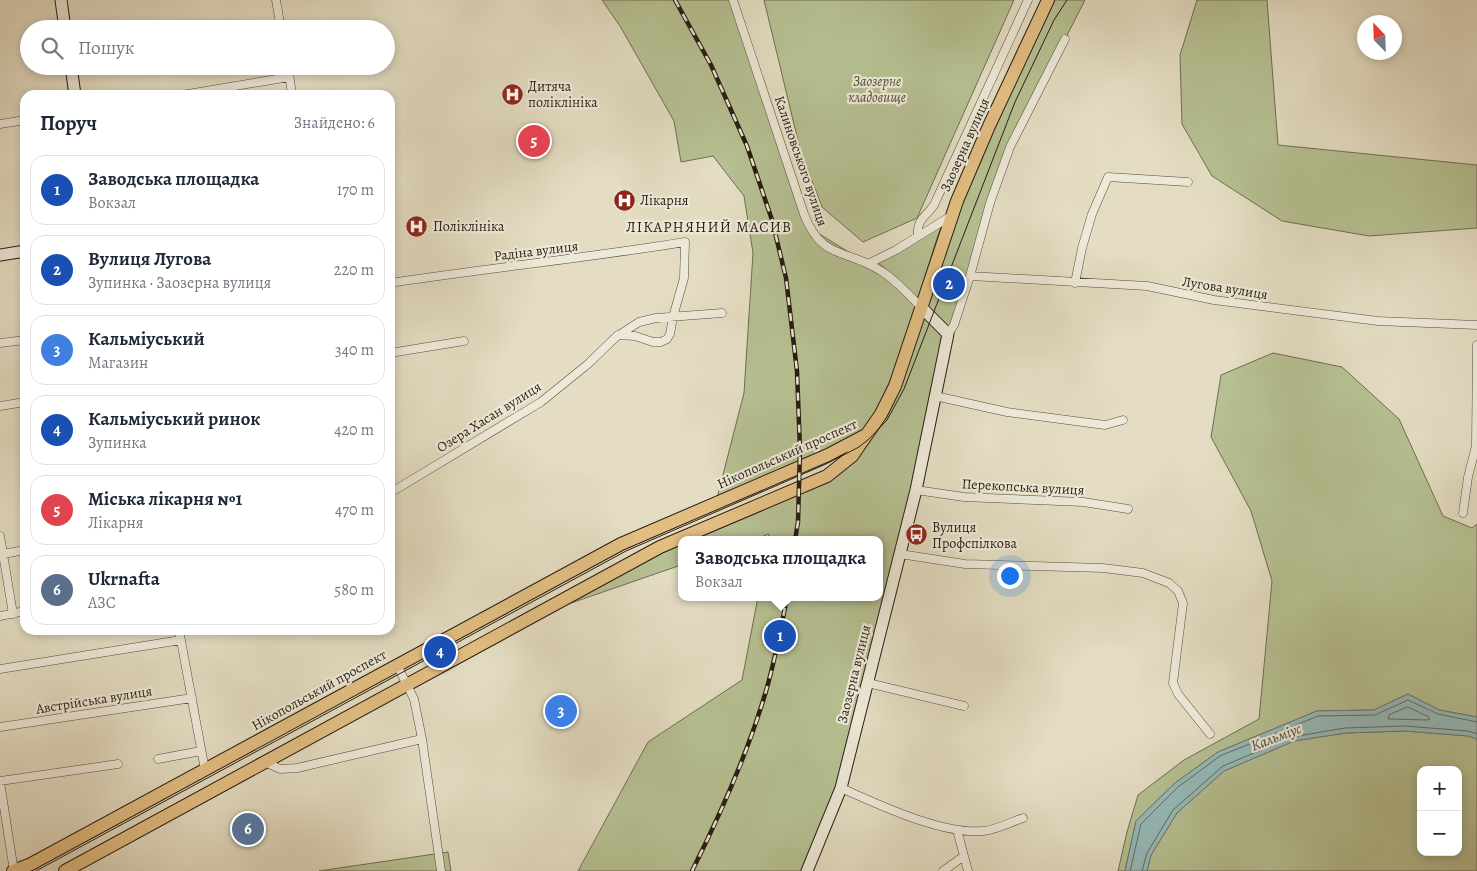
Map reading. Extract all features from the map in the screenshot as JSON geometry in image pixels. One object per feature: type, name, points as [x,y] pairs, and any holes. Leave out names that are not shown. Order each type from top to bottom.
[{"type":"main road","name":"Заозерна вулиця","points":[[868,433],[881,414],[895,386],[950,216],[989,126],[1048,0]]},
{"type":"main road","name":"Нікопольський проспект","points":[[14,871],[31,864],[621,544],[828,455],[868,433]]},
{"type":"main road","name":"Нікопольський проспект","points":[[686,536],[827,476],[852,456],[868,433]]},
{"type":"main road","name":"Нікопольський проспект","points":[[65,871],[660,547],[678,539]]},
{"type":"main road","points":[[205,770],[209,793]]},
{"type":"street","points":[[61,0],[64,20]]},
{"type":"street","points":[[276,0],[279,20]]},
{"type":"street","name":"Калиновського вулиця","points":[[732,0],[808,224],[815,237],[828,248],[880,270],[895,280],[921,307]]},
{"type":"street","points":[[918,236],[919,224],[934,205],[1028,0]]},
{"type":"street","name":"Заозерна вулиця","points":[[807,871],[841,788],[916,490],[948,334],[954,325],[990,203],[1010,147],[1065,39]]},
{"type":"street","points":[[73,75],[75,90]]},
{"type":"street","points":[[212,90],[290,77],[291,90]]},
{"type":"street","points":[[0,124],[20,121]]},
{"type":"street","points":[[1076,283],[1082,248],[1092,214],[1108,177],[1188,182]]},
{"type":"street","points":[[868,264],[950,216]]},
{"type":"street","name":"Радіна вулиця","points":[[395,282],[600,256],[685,242],[684,278],[673,317]]},
{"type":"street","points":[[0,255],[20,252]]},
{"type":"street","name":"Лугова вулиця","points":[[970,276],[1147,286],[1214,300],[1378,321],[1477,325]]},
{"type":"street","points":[[921,307],[948,334]]},
{"type":"street","name":"Озера Хасан вулиця","points":[[395,490],[541,402],[588,364],[618,335],[639,322],[656,318],[722,313]]},
{"type":"street","points":[[618,335],[635,336],[653,342],[661,342],[667,339],[670,334],[673,317]]},
{"type":"street","points":[[0,343],[20,341]]},
{"type":"street","points":[[395,352],[464,341]]},
{"type":"street","points":[[1463,512],[1468,477],[1476,446],[1477,345]]},
{"type":"street","points":[[935,396],[1007,412],[1105,425],[1123,420]]},
{"type":"street","points":[[0,406],[20,403]]},
{"type":"street","name":"Перекопська вулиця","points":[[916,490],[964,497],[1083,502],[1128,509]]},
{"type":"street","points":[[0,536],[12,614]]},
{"type":"street","points":[[3,554],[20,551]]},
{"type":"street","points":[[900,554],[965,564],[1103,568],[1143,574],[1169,583],[1178,592],[1183,603],[1172,683],[1178,694],[1210,734]]},
{"type":"street","points":[[0,616],[20,613]]},
{"type":"street","points":[[180,635],[205,770]]},
{"type":"street","points":[[0,668],[181,640]]},
{"type":"street","points":[[397,665],[417,707],[441,871]]},
{"type":"street","points":[[868,683],[964,706]]},
{"type":"street","name":"Австрійська вулиця","points":[[0,727],[192,698]]},
{"type":"street","points":[[265,762],[280,769],[297,768],[422,739]]},
{"type":"street","points":[[158,758],[201,752]]},
{"type":"street","points":[[14,871],[0,781],[118,764]]},
{"type":"street","points":[[841,788],[902,814],[957,830],[984,832],[1023,818]]},
{"type":"street","points":[[957,830],[968,871]]},
{"type":"street","points":[[943,871],[964,856]]},
{"type":"green space","points":[[602,0],[734,0],[803,215],[818,233],[863,261],[893,284],[916,307],[890,381],[876,411],[861,432],[842,444],[717,498],[744,393],[753,253],[744,196],[713,156],[681,162],[674,121],[620,26]]},
{"type":"green space","name":"Заозерне кладовище","points":[[764,0],[1014,0],[917,218],[863,242],[822,207],[800,149]]},
{"type":"green space","points":[[1048,0],[1085,0],[1010,147],[954,325],[841,788],[807,871],[578,871],[648,742],[742,680],[757,601],[883,601],[883,536],[769,536],[769,534],[764,536],[696,536],[828,479],[872,428],[946,237]]},
{"type":"green space","points":[[1197,0],[1267,0],[1278,145],[1477,165],[1477,228],[1369,236],[1282,221],[1212,176],[1182,124],[1180,55]]},
{"type":"green space","points":[[948,212],[938,235],[918,299],[897,278],[872,258],[902,247],[936,224]]},
{"type":"green space","points":[[1273,353],[1342,367],[1399,419],[1443,516],[1472,528],[1477,524],[1477,717],[1439,710],[1408,694],[1374,710],[1317,711],[1218,752],[1175,783],[1136,821],[1125,871],[1118,871],[1138,795],[1184,760],[1259,719],[1272,581],[1251,511],[1211,437],[1221,375]]},
{"type":"green space","points":[[678,544],[678,566],[551,610]]},
{"type":"green space","points":[[1405,731],[1468,736],[1477,739],[1477,871],[1147,871],[1151,855],[1177,813],[1224,771],[1294,741],[1346,733]]},
{"type":"green space","points":[[448,852],[451,871],[319,871]]},
{"type":"water","name":"Кальміус","points":[[1408,694],[1439,710],[1477,717],[1477,739],[1468,736],[1405,731],[1346,733],[1294,741],[1224,771],[1177,813],[1151,855],[1147,871],[1125,871],[1136,821],[1175,783],[1218,752],[1317,711],[1374,710]]},
{"type":"tram line","points":[[36,871],[626,551],[826,464],[859,447],[869,439],[887,420],[904,389],[1015,102],[1054,20],[1067,0]]},
{"type":"railway","points":[[675,0],[711,65],[747,146],[772,220],[786,278],[797,371],[800,450],[798,522],[796,536]]},
{"type":"railway","points":[[692,871],[723,805],[751,737],[769,679],[786,601]]},
{"type":"place","name":"Дитяча поліклініка","points":[[512,94]]},
{"type":"place","name":"Міська лікарня №1","points":[[534,141]]},
{"type":"place","name":"Лікарня","points":[[624,200]]},
{"type":"place","name":"Поліклініка","points":[[417,226]]},
{"type":"place","name":"Вулиця Лугова","points":[[949,284]]},
{"type":"place","name":"Вулиця Профспілкова","points":[[916,535]]},
{"type":"place","name":"Заводська площадка","points":[[780,636]]},
{"type":"place","name":"Кальміуський ринок","points":[[440,652]]},
{"type":"place","name":"Кальміуський","points":[[561,711]]},
{"type":"place","name":"Ukrnafta","points":[[248,829]]},
{"type":"district","name":"ЛІКАРНЯНИЙ МАСИВ","points":[[709,227]]}]
